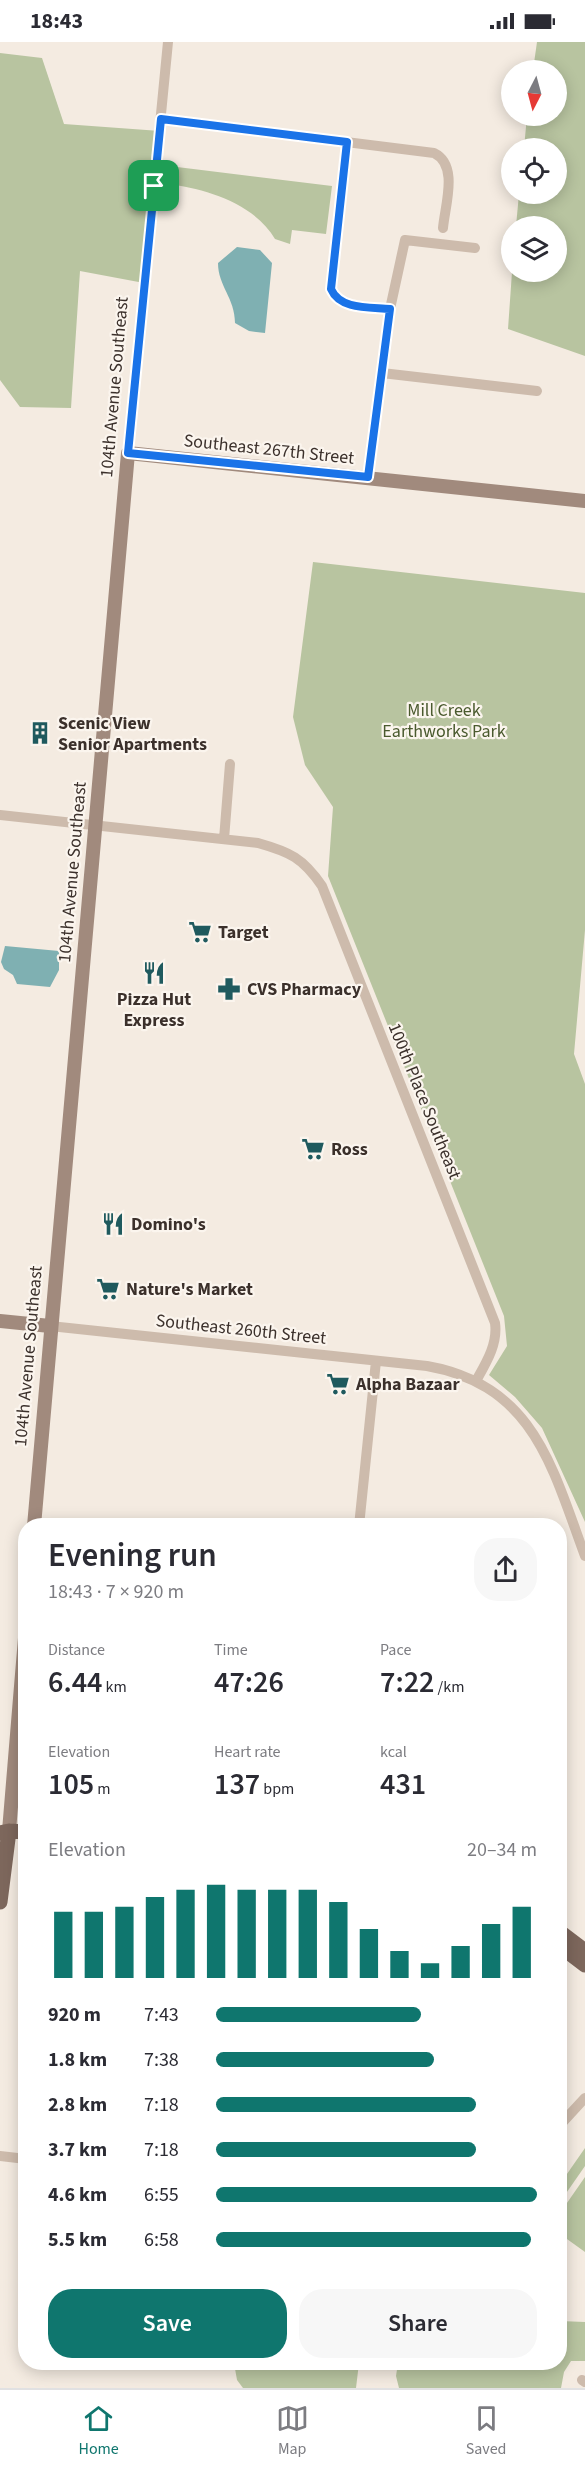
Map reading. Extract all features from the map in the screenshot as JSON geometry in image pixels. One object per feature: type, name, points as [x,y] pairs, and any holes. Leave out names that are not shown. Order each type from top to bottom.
[{"type":"main road","points":[[0,1902],[3,1830],[18,1831]]},
{"type":"main road","points":[[567,1937],[585,1951]]},
{"type":"main road","points":[[567,1951],[585,1965]]},
{"type":"street","name":"104th Avenue Southeast","points":[[35,1518],[128,453],[168,42]]},
{"type":"street","points":[[161,119],[429,151],[445,160],[449,171],[443,228]]},
{"type":"street","points":[[347,142],[330,284],[337,298],[349,304],[390,309]]},
{"type":"street","points":[[368,477],[390,309],[405,240],[475,248]]},
{"type":"street","points":[[382,373],[537,391]]},
{"type":"street","name":"Southeast 267th Street","points":[[128,453],[585,501]]},
{"type":"street","points":[[224,839],[230,764]]},
{"type":"street","name":"100th Place Southeast","points":[[0,815],[258,843],[298,857],[322,886],[495,1323],[497,1332],[494,1344],[476,1381]]},
{"type":"street","name":"Southeast 260th Street","points":[[0,1321],[448,1370],[476,1381],[493,1390],[510,1405],[527,1423],[542,1446],[555,1474],[585,1556]]},
{"type":"street","points":[[360,1518],[376,1361]]},
{"type":"street","points":[[3,1830],[18,1711]]},
{"type":"street","points":[[567,2117],[585,2098]]},
{"type":"street","points":[[0,2156],[18,2158]]},
{"type":"green space","points":[[537,42],[585,42],[585,356],[508,329],[511,282],[567,282],[567,216],[517,216],[518,204],[567,204],[567,138],[525,138],[526,126],[567,126],[567,60],[534,60]]},
{"type":"green space","points":[[0,53],[42,58],[64,124],[160,131],[144,283],[80,271],[71,408],[20,407],[0,380]]},
{"type":"green space","points":[[169,166],[332,186],[326,234],[292,230],[290,244],[275,239],[255,216],[242,207],[197,189],[167,184]]},
{"type":"green space","name":"Mill Creek Earthworks Park","points":[[313,562],[585,593],[585,930],[574,1054],[585,1084],[585,1522],[542,1428],[515,1397],[489,1375],[507,1346],[504,1316],[328,876],[333,807],[305,765],[293,717]]},
{"type":"green space","points":[[585,2148],[585,2166],[567,2192],[567,2174]]},
{"type":"green space","points":[[585,2177],[585,2252],[567,2239],[567,2203]]},
{"type":"green space","points":[[567,2321],[585,2322],[585,2361],[571,2361],[567,2367]]},
{"type":"green space","points":[[235,2370],[358,2370],[356,2388],[243,2388],[237,2380]]},
{"type":"green space","points":[[397,2370],[565,2370],[561,2388],[399,2388]]},
{"type":"water","points":[[237,247],[260,250],[272,263],[265,333],[249,331],[235,323],[218,263]]},
{"type":"water","points":[[5,946],[59,951],[59,970],[50,987],[17,984],[13,975],[4,969],[1,962]]},
{"type":"place","name":"Scenic View Senior Apartments","points":[[40,733]]},
{"type":"place","name":"Target","points":[[200,932]]},
{"type":"place","name":"Pizza Hut Express","points":[[154,973]]},
{"type":"place","name":"CVS Pharmacy","points":[[229,989]]},
{"type":"place","name":"Ross","points":[[313,1149]]},
{"type":"place","name":"Domino's","points":[[113,1224]]},
{"type":"place","name":"Nature's Market","points":[[108,1289]]},
{"type":"place","name":"Alpha Bazaar","points":[[338,1384]]},
{"type":"route","points":[[161,119],[347,142],[331,289],[335,297],[344,303],[390,309],[368,477],[128,453],[154,186],[161,119]]}]
